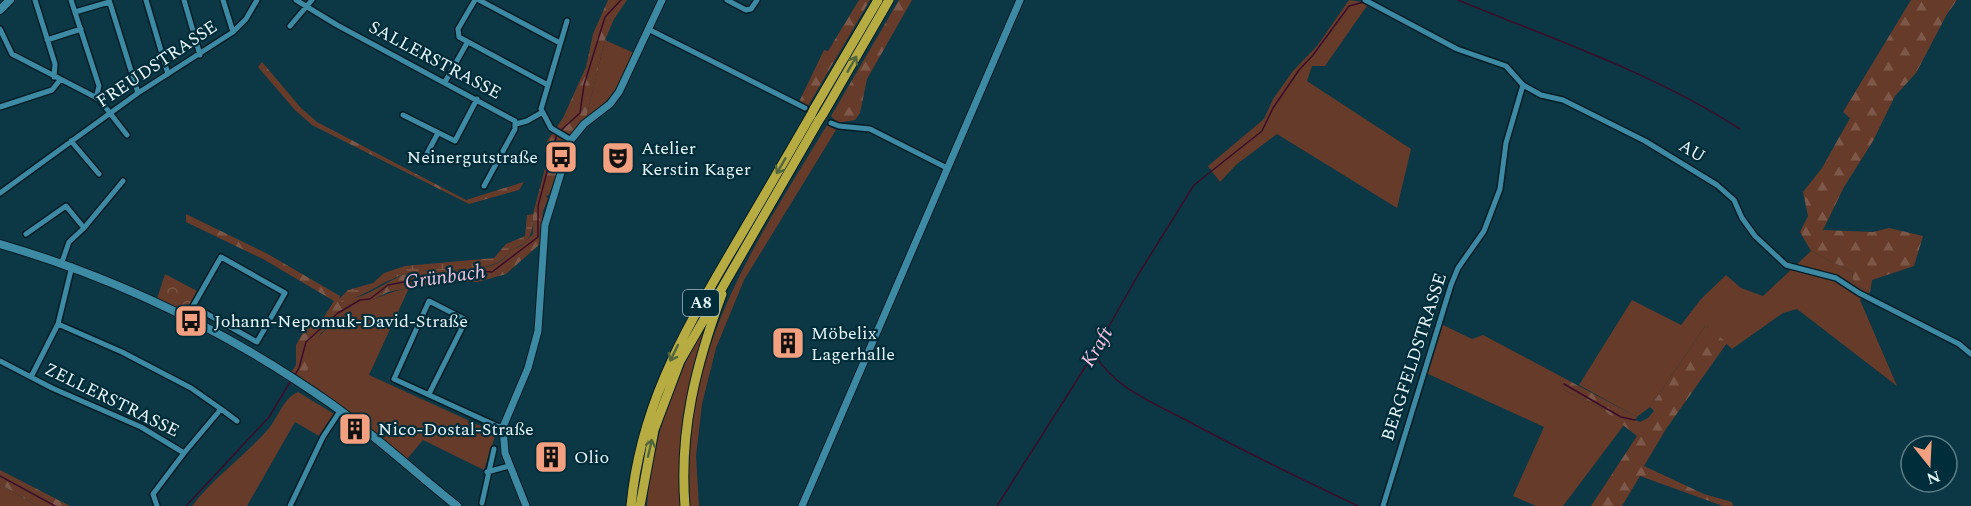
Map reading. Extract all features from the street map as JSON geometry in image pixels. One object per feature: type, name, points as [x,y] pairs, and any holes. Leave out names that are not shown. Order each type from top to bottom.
[{"type":"highway","name":"A8","points":[[631,506],[639,450],[664,375],[695,313],[878,0]]},
{"type":"highway","name":"A8","points":[[640,506],[654,430],[668,390],[694,333],[730,273],[814,113],[889,0]]},
{"type":"highway","points":[[685,506],[683,470],[689,400],[704,341],[730,273]]},
{"type":"main road","points":[[0,10],[10,0]]},
{"type":"main road","points":[[0,244],[62,262],[116,284],[220,335],[293,379],[340,411],[457,506]]},
{"type":"street","points":[[0,107],[52,90],[57,78],[56,68],[34,0]]},
{"type":"street","points":[[71,0],[99,86],[96,98]]},
{"type":"street","points":[[146,0],[168,74]]},
{"type":"street","points":[[183,0],[200,55]]},
{"type":"street","name":"FREUDSTRASSE","points":[[0,193],[138,93],[200,55],[232,32],[223,0]]},
{"type":"street","points":[[232,32],[246,20],[257,0]]},
{"type":"street","name":"SALLERSTRASSE","points":[[296,0],[513,119],[516,124]]},
{"type":"street","points":[[290,27],[312,0]]},
{"type":"street","points":[[474,0],[458,35],[467,43],[546,84]]},
{"type":"street","points":[[479,0],[560,43]]},
{"type":"street","points":[[526,506],[509,466],[503,441],[503,427],[528,368],[538,331],[545,225],[571,140],[584,124],[610,104],[620,92],[662,0]]},
{"type":"street","points":[[727,0],[746,10],[751,9],[756,0]]},
{"type":"street","points":[[802,506],[1020,0]]},
{"type":"street","points":[[75,12],[109,1],[138,93]]},
{"type":"street","name":"AU","points":[[1370,1],[1457,48],[1506,66],[1523,85],[1541,95],[1563,100],[1645,141],[1717,185],[1734,200],[1742,218],[1755,236],[1786,265],[1836,278],[1859,293],[1959,344],[1971,354]]},
{"type":"street","points":[[541,113],[546,84],[567,21]]},
{"type":"street","points":[[0,29],[12,54],[96,98],[111,113],[127,135]]},
{"type":"street","points":[[47,40],[81,29]]},
{"type":"street","points":[[648,30],[814,113]]},
{"type":"street","points":[[445,82],[467,43]]},
{"type":"street","name":"BERGFELDSTRASSE","points":[[1383,506],[1451,285],[1458,268],[1484,231],[1500,189],[1506,143],[1523,85]]},
{"type":"street","points":[[403,115],[454,141],[477,99]]},
{"type":"street","points":[[541,113],[558,133],[571,140]]},
{"type":"street","points":[[484,186],[516,124],[541,113]]},
{"type":"street","points":[[831,123],[870,129],[947,168]]},
{"type":"street","points":[[423,161],[438,133]]},
{"type":"street","points":[[71,141],[99,174]]},
{"type":"street","points":[[62,262],[69,242],[84,228],[123,181]]},
{"type":"street","points":[[26,234],[66,206],[84,228]]},
{"type":"street","points":[[221,257],[285,293],[257,342],[226,325],[194,306],[221,257]]},
{"type":"street","points":[[31,377],[58,324],[72,266]]},
{"type":"street","points":[[429,394],[466,320],[429,301],[394,379],[503,427]]},
{"type":"street","points":[[58,324],[122,352],[152,370],[191,388],[237,421]]},
{"type":"street","points":[[220,335],[226,325]]},
{"type":"street","name":"ZELLERSTRASSE","points":[[0,361],[141,427],[184,453],[153,494],[157,506]]},
{"type":"street","points":[[184,453],[221,409]]},
{"type":"street","points":[[290,506],[323,437],[340,411]]},
{"type":"street","points":[[482,503],[494,449]]},
{"type":"street","points":[[488,472],[509,466]]},
{"type":"green space","points":[[608,0],[627,0],[614,19],[605,40],[586,118],[568,140],[549,195],[546,196],[548,199],[543,211],[540,244],[506,274],[478,282],[439,282],[388,292],[345,314],[321,333],[309,353],[308,369],[301,381],[290,374],[296,365],[296,345],[305,329],[324,317],[334,301],[263,259],[186,222],[186,214],[266,253],[340,296],[339,299],[367,294],[411,272],[466,270],[494,265],[504,259],[510,250],[521,246],[533,234],[533,214],[549,153],[544,152],[547,141],[563,118],[586,67],[593,34]]},
{"type":"green space","points":[[859,0],[870,0],[808,106],[799,102],[824,50],[828,51]]},
{"type":"green space","points":[[899,0],[912,0],[867,79],[860,113],[855,120],[838,123],[831,116]]},
{"type":"green space","points":[[1349,0],[1369,3],[1325,66],[1312,66],[1307,81],[1411,149],[1397,208],[1277,134],[1237,164],[1220,182],[1208,166],[1264,119],[1273,99],[1293,71],[1317,46]]},
{"type":"green space","points":[[1911,0],[1957,0],[1947,14],[1916,73],[1895,96],[1873,141],[1844,187],[1823,230],[1873,232],[1889,228],[1923,236],[1914,266],[1872,280],[1870,292],[1854,284],[1852,272],[1811,251],[1800,232],[1808,216],[1803,192],[1822,168],[1850,118],[1843,112]]},
{"type":"green space","points":[[605,40],[634,53],[610,97],[586,118]]},
{"type":"green space","points":[[262,62],[301,108],[317,122],[466,200],[524,182],[519,190],[469,204],[312,125],[295,110],[258,67]]},
{"type":"green space","points":[[827,125],[836,130],[744,280],[716,348],[702,404],[696,456],[699,506],[690,506],[690,450],[696,399],[709,351],[726,305],[748,260]]},
{"type":"green space","points":[[533,214],[531,233],[526,241],[510,250],[504,258],[494,264],[481,268],[404,274],[351,299],[342,302],[339,299],[348,290],[373,283],[384,273],[405,266],[494,258],[506,244],[525,236],[527,215]]},
{"type":"green space","points":[[1811,251],[1852,272],[1854,284],[1870,292],[1860,300],[1897,386],[1797,309],[1783,313],[1732,349],[1706,325],[1650,407],[1637,417],[1579,385],[1632,300],[1681,325],[1701,299],[1726,275],[1741,288],[1763,296]]},
{"type":"green space","points":[[165,274],[197,291],[187,313],[157,299]]},
{"type":"green space","points":[[409,288],[369,375],[496,433],[484,470],[423,440],[407,459],[344,409],[301,381],[306,372],[310,351],[327,328],[367,302]]},
{"type":"green space","points":[[1441,324],[1472,339],[1483,335],[1562,377],[1560,380],[1564,390],[1601,408],[1624,425],[1563,506],[1536,506],[1513,496],[1544,427],[1426,373]]},
{"type":"green space","points":[[1706,325],[1727,343],[1666,429],[1644,466],[1704,494],[1732,502],[1733,506],[1723,506],[1640,476],[1622,506],[1591,506],[1637,436],[1601,408],[1564,390],[1560,380],[1562,377],[1637,417],[1635,420],[1640,422],[1654,411],[1650,407]]},
{"type":"green space","points":[[702,330],[704,332],[692,375],[684,418],[680,461],[680,506],[647,506],[653,460],[665,415],[681,372]]},
{"type":"green space","points":[[298,392],[339,417],[326,440],[295,422],[247,506],[192,506],[210,485],[261,437],[285,403]]},
{"type":"green space","points":[[0,470],[70,506],[37,506],[0,484]]},
{"type":"green space","points":[[0,484],[37,506],[0,506]]},
{"type":"waterway","name":"Grünbach","points":[[560,131],[580,113],[584,85],[605,17],[621,0]]},
{"type":"waterway","points":[[1458,0],[1566,43],[1672,90],[1740,129]]},
{"type":"waterway","name":"Kraft","points":[[997,506],[1091,358],[1138,275],[1194,185],[1262,131],[1273,108],[1299,70],[1349,6],[1364,2]]},
{"type":"waterway","name":"Grünbach","points":[[295,375],[306,342],[338,313],[360,300],[370,299],[388,285],[436,276],[467,277],[479,271],[492,272],[538,237],[538,206],[557,134]]},
{"type":"waterway","points":[[1094,353],[1114,377],[1140,396],[1358,506]]},
{"type":"waterway","name":"Grünbach","points":[[186,506],[269,417],[290,382]]},
{"type":"waterway","points":[[1564,384],[1621,417],[1635,420]]},
{"type":"waterway","points":[[0,476],[55,506]]},
{"type":"place","name":"Neinergutstraße","points":[[561,157]]},
{"type":"place","name":"Atelier Kerstin Kager","points":[[618,158]]},
{"type":"place","name":"Johann-Nepomuk-David-Straße","points":[[191,321]]},
{"type":"place","name":"Möbelix Lagerhalle","points":[[788,343]]},
{"type":"place","name":"Nico-Dostal-Straße","points":[[355,429]]},
{"type":"place","name":"Olio","points":[[551,457]]}]
